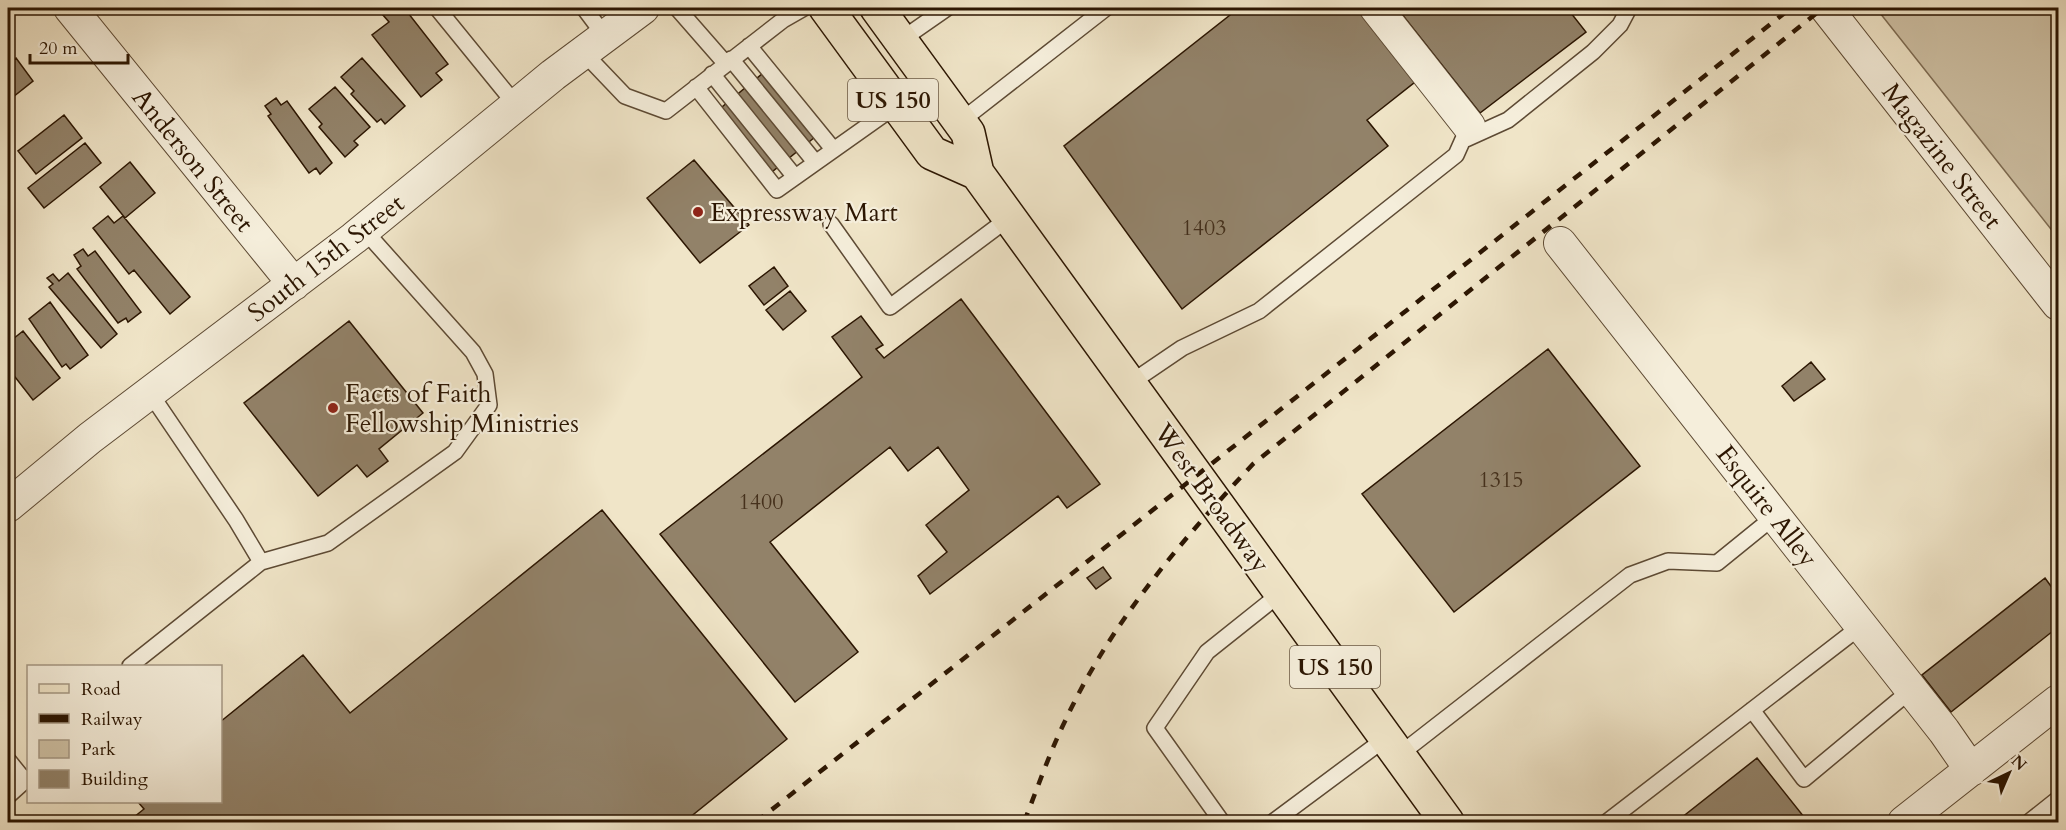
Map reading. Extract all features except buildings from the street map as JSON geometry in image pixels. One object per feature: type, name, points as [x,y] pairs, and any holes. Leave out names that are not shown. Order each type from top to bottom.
[{"type":"main road","name":"US 150","points":[[826,8],[932,153],[977,173]]},
{"type":"main road","name":"West Broadway","points":[[877,8],[968,132],[977,173],[1447,822]]},
{"type":"street","name":"Anderson Street","points":[[70,8],[294,284]]},
{"type":"street","name":"South 15th Street","points":[[8,506],[150,393],[364,230],[516,105],[643,8]]},
{"type":"street","points":[[1376,8],[1466,133]]},
{"type":"street","name":"Magazine Street","points":[[1826,8],[2058,304]]},
{"type":"street","name":"Esquire Alley","points":[[1560,243],[1911,690],[1971,770]]},
{"type":"street","points":[[1908,821],[2058,701]]},
{"type":"lane","points":[[437,8],[516,105]]},
{"type":"lane","points":[[584,8],[594,44],[625,96],[666,111],[749,46],[804,8]]},
{"type":"lane","points":[[677,8],[729,62],[815,162]]},
{"type":"lane","points":[[901,40],[947,8]]},
{"type":"lane","points":[[961,121],[1106,8]]},
{"type":"lane","points":[[1129,384],[1182,348],[1258,311],[1456,155],[1466,133],[1508,120],[1593,52],[1620,25],[1629,8]]},
{"type":"lane","points":[[749,46],[833,149]]},
{"type":"lane","points":[[712,74],[795,177]]},
{"type":"lane","points":[[696,87],[777,190],[897,105]]},
{"type":"lane","points":[[831,224],[890,307],[1009,218]]},
{"type":"lane","points":[[131,665],[261,561],[328,543],[455,452],[489,405],[485,374],[473,352],[364,230]]},
{"type":"lane","points":[[150,393],[236,519],[261,561]]},
{"type":"lane","points":[[1273,822],[1392,747],[1630,575],[1668,561],[1717,563],[1775,516]]},
{"type":"lane","points":[[1222,822],[1155,728],[1207,652],[1281,593]]},
{"type":"lane","points":[[1607,822],[1861,626]]},
{"type":"lane","points":[[1752,710],[1804,779],[1911,690]]},
{"type":"lane","points":[[8,760],[27,780],[8,796]]},
{"type":"lane","points":[[2029,822],[2058,800]]},
{"type":"green space","points":[[1876,8],[2058,8],[2058,238]]},
{"type":"railway","points":[[756,822],[1791,8]]},
{"type":"railway","points":[[1024,822],[1061,730],[1105,648],[1150,583],[1200,522],[1253,464],[1823,8]]},
{"type":"place","name":"Expressway Mart","points":[[698,212]]},
{"type":"place","name":"Facts of Faith Fellowship Ministries","points":[[333,408]]}]
